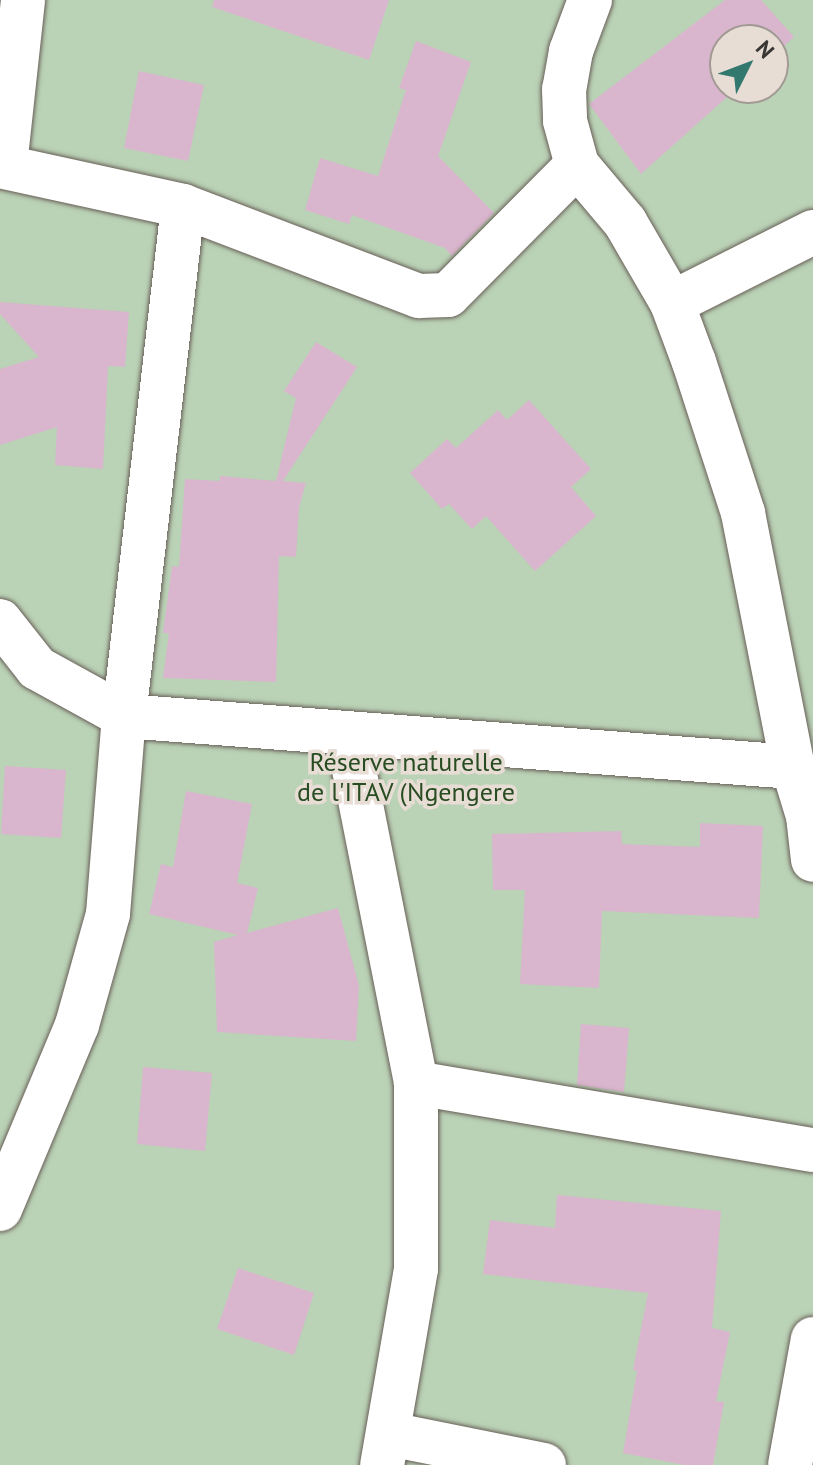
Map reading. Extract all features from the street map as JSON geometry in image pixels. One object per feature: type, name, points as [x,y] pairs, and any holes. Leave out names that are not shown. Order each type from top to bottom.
[{"type":"street","points":[[23,0],[3,166],[183,206],[419,296],[448,295],[577,165]]},
{"type":"street","points":[[590,0],[571,51],[564,89],[565,121],[577,165],[625,222],[672,303],[743,513],[793,767],[810,816],[813,860]]},
{"type":"street","points":[[0,1209],[77,1025],[108,914],[124,716],[183,206]]},
{"type":"street","points":[[672,303],[813,232]]},
{"type":"street","points":[[0,621],[18,676],[124,716],[793,767]]},
{"type":"street","points":[[347,734],[416,1083],[416,1269],[385,1450],[544,1465]]},
{"type":"street","points":[[416,1083],[813,1150]]},
{"type":"street","points":[[790,1465],[813,1339]]},
{"type":"green space","name":"Réserve naturelle de l'ITAV (Ngengere","points":[[0,0],[813,0],[813,1465],[0,1465]]},
{"type":"building","points":[[214,0],[389,0],[369,60],[212,7]]},
{"type":"building","points":[[725,0],[761,0],[782,24],[709,24],[709,104],[719,104],[641,174],[589,104]]},
{"type":"building","points":[[416,41],[471,62],[438,156],[494,213],[452,256],[445,248],[352,215],[349,224],[305,210],[320,158],[378,176],[406,90],[399,88]]},
{"type":"building","points":[[139,71],[204,85],[188,161],[124,148]]},
{"type":"building","points":[[0,302],[129,312],[125,367],[108,366],[103,469],[55,465],[57,427],[0,445],[0,369],[39,357],[0,314]]},
{"type":"building","points":[[316,342],[357,367],[283,481],[306,483],[299,507],[296,557],[279,556],[276,682],[163,678],[169,633],[163,633],[172,566],[179,567],[185,479],[220,481],[220,476],[276,481],[296,398],[284,391]]},
{"type":"building","points":[[529,400],[591,469],[571,487],[596,516],[535,571],[486,516],[472,529],[449,504],[442,509],[410,473],[447,439],[456,448],[498,410],[507,420]]},
{"type":"building","points":[[5,766],[66,770],[61,838],[1,834]]},
{"type":"building","points":[[186,791],[252,804],[237,883],[258,888],[247,933],[338,908],[359,986],[356,1041],[217,1032],[214,942],[238,935],[149,914],[161,864],[173,867]]},
{"type":"building","points":[[700,823],[763,826],[759,918],[602,911],[599,988],[520,984],[525,890],[493,890],[492,834],[621,831],[622,844],[700,847]]},
{"type":"building","points":[[581,1024],[629,1028],[624,1092],[577,1085]]},
{"type":"building","points":[[143,1067],[212,1073],[205,1151],[137,1144]]},
{"type":"building","points":[[557,1195],[721,1211],[712,1328],[730,1332],[716,1401],[724,1402],[713,1465],[684,1465],[623,1453],[637,1371],[633,1370],[648,1293],[483,1274],[490,1220],[555,1228]]},
{"type":"building","points":[[238,1268],[314,1293],[294,1355],[217,1329]]}]
